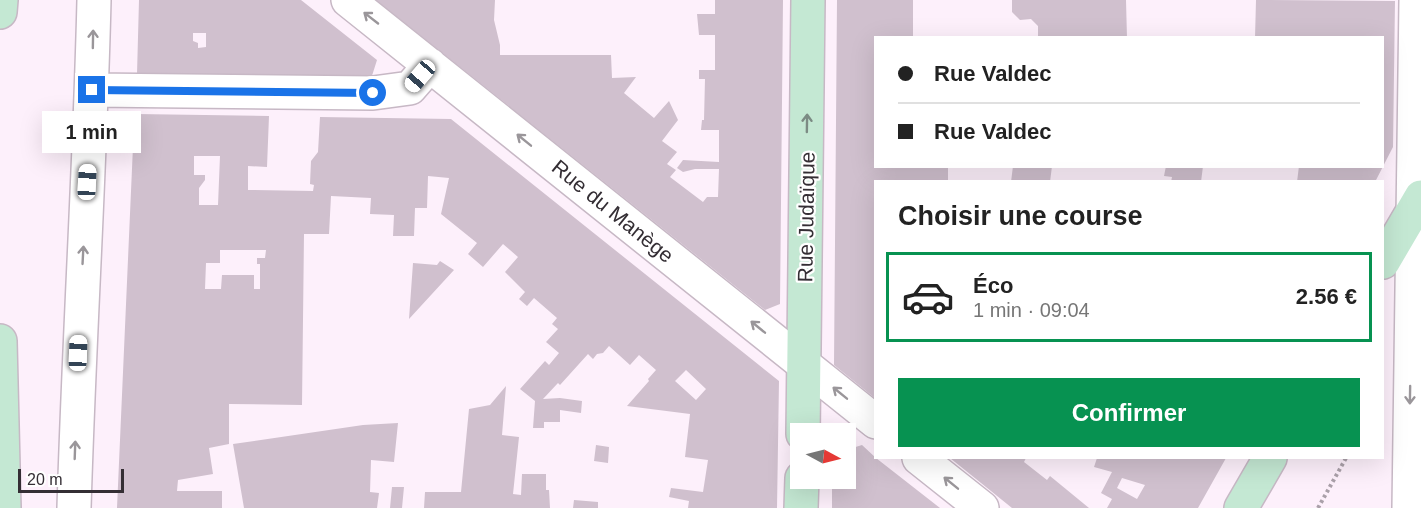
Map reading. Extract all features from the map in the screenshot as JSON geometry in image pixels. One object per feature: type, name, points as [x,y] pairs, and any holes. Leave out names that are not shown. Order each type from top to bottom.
[{"type":"main road","points":[[0,12],[1,0]]},
{"type":"main road","name":"Rue Judaïque","points":[[803,423],[808,0]]},
{"type":"main road","points":[[1384,260],[1417,203]]},
{"type":"main road","points":[[0,341],[4,508]]},
{"type":"main road","points":[[1241,508],[1269,459]]},
{"type":"main road","points":[[801,508],[802,489]]},
{"type":"street","points":[[74,508],[94,0]]},
{"type":"street","name":"Rue du Manège","points":[[348,0],[874,420]]},
{"type":"street","points":[[1409,508],[1417,203],[1416,0]]},
{"type":"street","points":[[92,90],[373,93],[410,88],[430,65]]},
{"type":"street","points":[[921,459],[982,508]]},
{"type":"path","points":[[1318,508],[1345,459]]},
{"type":"building","points":[[139,0],[301,0],[377,60],[371,79],[138,76]],"holes":[[[193,33],[206,33],[206,47],[198,48],[198,43],[193,41]]]},
{"type":"building","points":[[376,0],[495,0],[494,20],[500,55],[611,55],[612,78],[636,77],[624,93],[654,118],[669,101],[678,120],[662,141],[677,152],[667,164],[676,170],[670,177],[703,202],[707,197],[718,197],[719,169],[695,169],[683,172],[677,168],[683,160],[719,162],[719,130],[701,130],[702,120],[704,120],[705,79],[699,79],[699,70],[715,70],[715,35],[699,35],[697,14],[715,14],[715,0],[783,0],[780,304],[765,310]]},
{"type":"building","points":[[837,0],[913,0],[913,36],[874,36],[874,168],[948,168],[948,180],[874,180],[874,397],[834,365]]},
{"type":"building","points":[[1012,0],[1126,0],[1127,36],[1038,36],[1038,26],[1031,19],[1020,20],[1012,12]]},
{"type":"building","points":[[1256,0],[1395,1],[1393,147],[1384,164],[1384,36],[1255,36]]},
{"type":"building","points":[[136,114],[269,116],[267,167],[248,166],[248,190],[313,191],[314,185],[310,184],[311,161],[318,152],[320,117],[451,119],[779,381],[777,508],[688,508],[689,501],[669,497],[671,488],[703,492],[708,460],[685,457],[690,414],[627,406],[656,370],[639,355],[630,365],[609,346],[593,359],[588,354],[560,385],[558,383],[543,399],[560,398],[582,401],[581,413],[560,410],[560,422],[544,422],[544,428],[533,428],[535,401],[520,389],[545,361],[549,365],[559,353],[546,342],[558,329],[552,324],[557,318],[534,298],[527,306],[519,299],[525,292],[505,272],[518,257],[503,244],[483,267],[468,254],[477,243],[441,214],[449,178],[428,176],[427,208],[415,208],[414,236],[393,236],[394,215],[370,214],[371,198],[331,196],[329,234],[304,234],[302,405],[229,404],[229,444],[209,448],[213,474],[178,480],[177,491],[222,491],[222,508],[117,508]],"holes":[[[194,156],[220,156],[218,205],[199,205],[199,188],[205,180],[205,175],[194,175]],[[220,250],[266,250],[265,258],[257,258],[257,264],[260,264],[260,289],[254,289],[254,275],[222,275],[221,289],[205,289],[206,263],[220,263]],[[686,370],[706,389],[696,400],[675,381]]]},
{"type":"building","points":[[1013,168],[1052,168],[1050,180],[1011,180]]},
{"type":"building","points":[[1166,168],[1203,168],[1201,180],[1171,180],[1172,177],[1164,176]]},
{"type":"building","points":[[1299,168],[1382,168],[1376,180],[1297,180]]},
{"type":"building","points":[[440,261],[454,270],[409,319],[413,263],[437,265]]},
{"type":"building","points":[[506,386],[502,435],[519,437],[513,494],[521,495],[522,474],[546,474],[546,490],[549,490],[550,508],[424,508],[425,492],[461,492],[469,409],[490,405]]},
{"type":"building","points":[[398,423],[394,462],[371,460],[370,492],[379,493],[377,508],[244,508],[233,444],[363,425]]},
{"type":"building","points":[[596,445],[609,447],[608,463],[594,461]]},
{"type":"building","points":[[862,445],[874,456],[874,459],[877,459],[940,508],[832,508],[832,489],[856,489],[856,447]]},
{"type":"building","points":[[951,459],[1026,459],[1024,462],[1047,480],[1050,476],[1089,508],[1012,508]]},
{"type":"building","points":[[1097,459],[1225,459],[1198,508],[1107,508],[1112,499],[1101,493],[1112,472],[1094,467]],"holes":[[[1122,478],[1145,485],[1137,499],[1117,488]]]},
{"type":"building","points":[[392,487],[404,487],[402,508],[390,508]]},
{"type":"building","points":[[574,500],[598,502],[598,508],[573,508]]},
{"type":"route","points":[[92,90],[373,93]]}]
